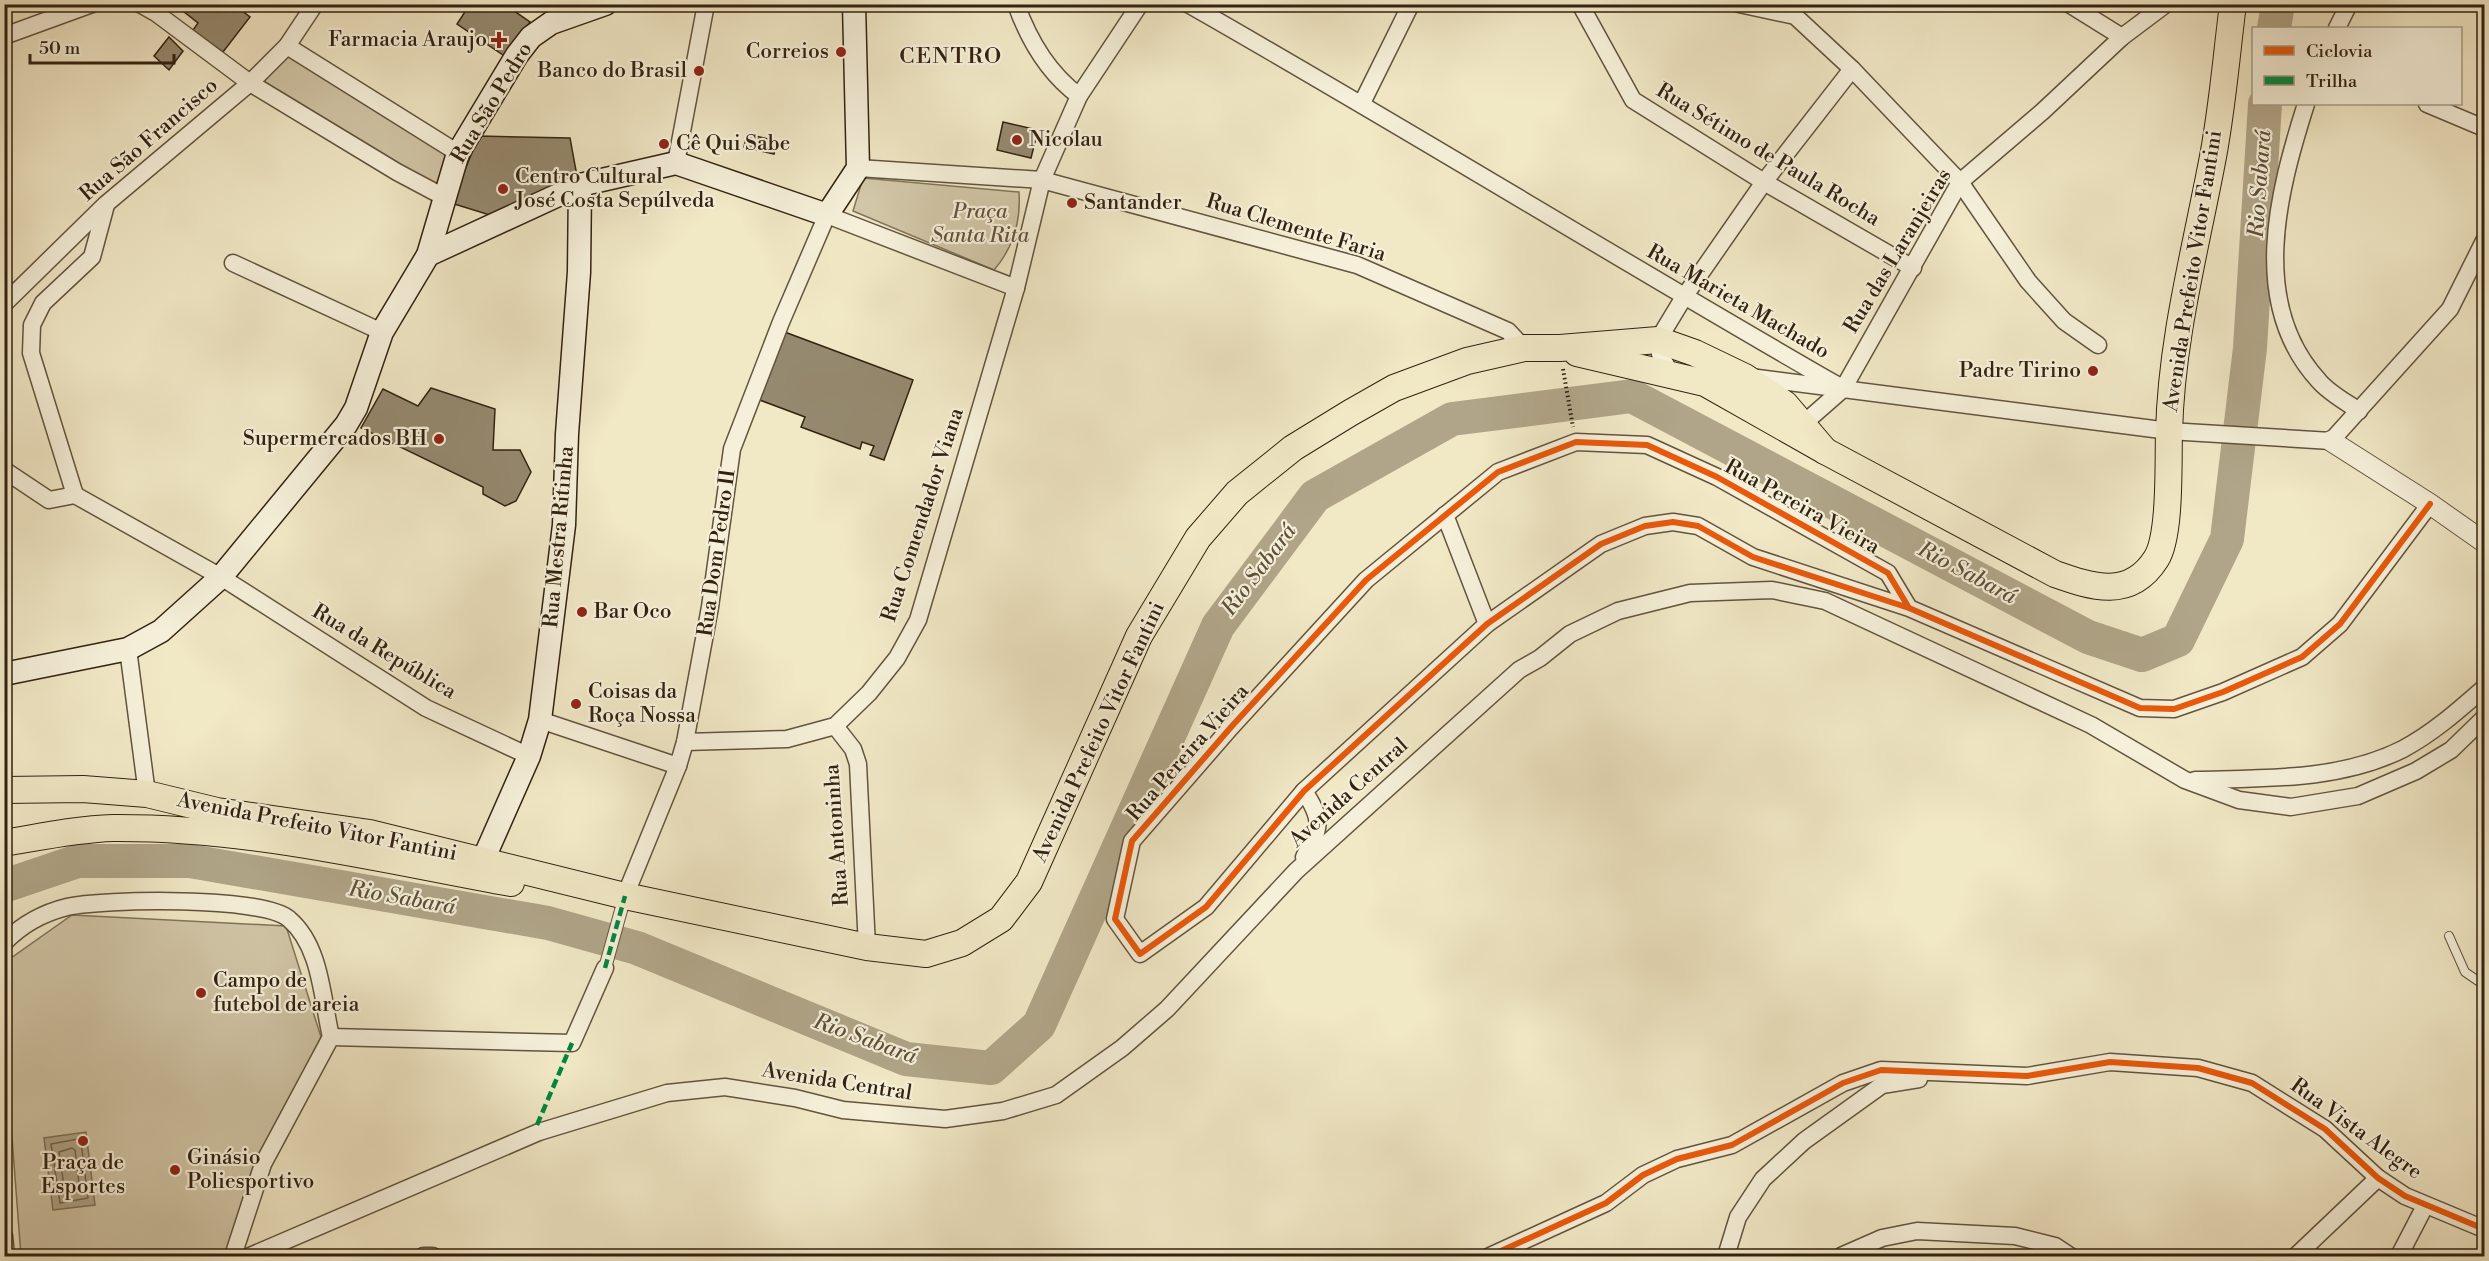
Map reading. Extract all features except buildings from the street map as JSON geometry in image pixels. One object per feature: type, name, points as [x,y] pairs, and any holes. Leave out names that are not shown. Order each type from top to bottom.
[{"type":"main road","name":"Rua São Pedro","points":[[4,674],[128,649],[161,631],[221,577],[345,425],[356,408],[382,332],[428,255],[458,153],[517,55],[531,37],[551,23],[605,4]]},
{"type":"main road","points":[[428,255],[580,185],[676,163],[827,215],[858,168],[854,4]]},
{"type":"main road","name":"Avenida Prefeito Vitor Fantini","points":[[4,843],[112,828],[211,831],[479,868],[867,947],[926,954],[962,943],[1001,919],[1029,882],[1047,848],[1139,636],[1198,538],[1237,493],[1293,448],[1394,388],[1467,362],[1524,348],[1561,358],[1671,375],[1705,383],[1794,425],[1825,451],[2055,574],[2093,587],[2120,586],[2138,579],[2157,558],[2167,508],[2179,432],[2189,272],[2212,165],[2233,4]]},
{"type":"main road","name":"Rua Mestra Ritinha","points":[[479,868],[529,756],[540,720],[564,525],[567,434],[579,272],[580,185]]},
{"type":"main road","name":"Avenida Prefeito Vitor Fantini","points":[[1561,358],[1658,340],[1695,353],[1745,377],[1785,404],[1794,425]]},
{"type":"main road","name":"Avenida Prefeito Vitor Fantini","points":[[4,790],[83,789],[147,794],[217,811],[370,833],[479,868]]},
{"type":"street","points":[[4,36],[92,4]]},
{"type":"street","points":[[140,4],[156,13],[250,83],[397,172],[444,196]]},
{"type":"street","name":"Rua São Francisco","points":[[4,304],[106,204],[250,83],[287,46],[315,4]]},
{"type":"street","points":[[551,23],[564,4]]},
{"type":"street","points":[[676,163],[706,4]]},
{"type":"street","points":[[1016,4],[1025,32],[1058,80],[1079,96]]},
{"type":"street","points":[[827,215],[1016,288],[1042,180],[1079,96],[1140,4]]},
{"type":"street","name":"Rua Marieta Machado","points":[[1188,4],[1362,103],[1684,297],[1843,389],[2179,432],[2331,441]]},
{"type":"street","points":[[1362,103],[1411,4]]},
{"type":"street","name":"Rua Sétimo de Paula Rocha","points":[[1580,4],[1633,100],[1764,182],[1912,268]]},
{"type":"street","points":[[1739,4],[1795,16],[1852,69],[1960,182],[2028,281],[2064,321],[2098,345]]},
{"type":"street","points":[[2069,4],[2122,37]]},
{"type":"street","name":"Rua das Laranjeiras","points":[[1794,425],[1843,389],[1960,182],[2043,111],[2122,37],[2166,4]]},
{"type":"street","points":[[2338,27],[2349,4]]},
{"type":"street","points":[[287,46],[458,153]]},
{"type":"street","points":[[1671,375],[1660,354],[1658,340],[1684,297],[1764,182],[1852,69]]},
{"type":"street","points":[[2306,105],[2284,172],[2273,254],[2280,308],[2297,354],[2320,383],[2359,411]]},
{"type":"street","points":[[2429,105],[2484,128]]},
{"type":"street","points":[[858,168],[1042,180]]},
{"type":"street","name":"Rua Clemente Faria","points":[[1042,180],[1357,265],[1508,331],[1524,348]]},
{"type":"street","points":[[4,470],[49,500],[75,495],[31,352],[32,326],[43,303],[92,257],[106,204]]},
{"type":"street","name":"Rua Dom Pedro II","points":[[625,896],[678,766],[685,742],[710,607],[732,449],[781,322],[827,215]]},
{"type":"street","points":[[2484,241],[2481,259],[2450,309],[2331,441],[2430,504],[2484,542]]},
{"type":"street","points":[[233,263],[382,332]]},
{"type":"street","name":"Rua Comendador Viana","points":[[685,742],[787,739],[835,726],[869,693],[897,658],[918,620],[1016,288]]},
{"type":"street","points":[[1745,377],[1843,389]]},
{"type":"street","name":"Rua Pereira Vieira","points":[[1909,608],[1887,573],[1717,477],[1647,445],[1576,442],[1498,472],[1366,580],[1232,726],[1132,842],[1115,919],[1140,954],[1206,907],[1304,791],[1487,624],[1601,544],[1645,526],[1673,522],[1698,526],[1753,557],[1909,608],[2140,708],[2174,709],[2302,657],[2340,624],[2430,504]]},
{"type":"street","name":"Rua da República","points":[[75,495],[221,577],[426,708],[529,756]]},
{"type":"street","points":[[1446,515],[1487,624]]},
{"type":"street","name":"Avenida Central","points":[[250,1257],[539,1132],[667,1093],[725,1087],[795,1098],[843,1110],[945,1119],[1003,1111],[1056,1095],[1122,1048],[1167,1009],[1296,871],[1519,670],[1540,658],[1570,634],[1618,611],[1690,593],[1773,590],[1826,602],[2091,725],[2185,780],[2239,800],[2291,807],[2358,796],[2416,771],[2451,750],[2484,718]]},
{"type":"street","points":[[128,649],[147,794]]},
{"type":"street","points":[[2185,780],[2293,777],[2352,766],[2402,749],[2441,725],[2484,688]]},
{"type":"street","points":[[540,720],[678,766]]},
{"type":"street","name":"Rua Antoninha","points":[[835,726],[853,749],[858,764],[867,947]]},
{"type":"street","points":[[1296,871],[1318,833],[1317,811],[1304,791]]},
{"type":"street","points":[[331,1037],[572,1043],[605,969],[625,896]]},
{"type":"street","points":[[4,943],[35,918],[68,907],[122,902],[249,905],[288,917],[309,941],[331,1037],[263,1164],[233,1257]]},
{"type":"street","name":"Rua Vista Alegre","points":[[1490,1257],[1606,1203],[1643,1175],[1677,1159],[1732,1145],[1843,1083],[1881,1070],[1946,1075],[2027,1076],[2110,1062],[2198,1068],[2252,1083],[2325,1129],[2378,1178],[2425,1206],[2484,1229]]},
{"type":"street","points":[[1726,1257],[1738,1217],[1763,1179],[1804,1141],[1882,1085],[1946,1075]]},
{"type":"street","points":[[2296,1257],[2378,1178]]},
{"type":"street","points":[[2399,1257],[2425,1206]]},
{"type":"street","points":[[1840,1257],[1882,1238],[1917,1231],[2015,1236],[2055,1246],[2070,1257]]},
{"type":"street","points":[[4,1236],[6,1257]]},
{"type":"street","points":[[423,1257],[433,1257]]},
{"type":"lane","points":[[2449,936],[2465,972],[2484,985]]},
{"type":"path","points":[[1561,358],[1573,430]]},
{"type":"green space","points":[[287,52],[452,158],[436,187],[263,83]]},
{"type":"green space","name":"Praça Santa Rita","points":[[863,178],[1019,192],[1019,214],[1015,234],[1007,252],[994,270],[853,211]]},
{"type":"green space","name":"Praça de Esportes","points":[[72,915],[286,926],[321,1037],[260,1157],[232,1249],[191,1256],[21,1256],[4,1032],[4,963]]},
{"type":"water","points":[[86,1132],[95,1205],[53,1210],[44,1138]]},
{"type":"waterway","name":"Rio Sabará","points":[[2274,27],[2278,4]]},
{"type":"waterway","name":"Rio Sabará","points":[[4,886],[78,861],[190,861],[548,923],[637,948],[906,1059],[991,1068],[1039,1025],[1218,626],[1315,496],[1452,419],[1632,396],[2088,637],[2142,655],[2178,640],[2227,539],[2250,348],[2265,105]]},
{"type":"marked path","points":[[605,968],[625,896]]},
{"type":"marked path","points":[[537,1125],[572,1043]]},
{"type":"cycle path","points":[[1909,608],[1888,573],[1717,477],[1647,445],[1576,442],[1498,472],[1366,580],[1232,726],[1132,841],[1115,919],[1140,954],[1206,907],[1304,791],[1487,624],[1601,544],[1645,526],[1673,522],[1698,526],[1753,557],[1909,608],[2140,708],[2174,709],[2223,692],[2302,657],[2340,624],[2430,504]]},
{"type":"cycle path","points":[[1490,1256],[1606,1203],[1643,1175],[1677,1159],[1732,1145],[1843,1083],[1881,1070],[2027,1076],[2110,1062],[2198,1068],[2252,1083],[2325,1129],[2378,1178],[2405,1196],[2484,1229]]},
{"type":"place","name":"Farmacia Araujo","points":[[499,40]]},
{"type":"place","name":"Correios","points":[[841,52]]},
{"type":"place","name":"Banco do Brasil","points":[[699,71]]},
{"type":"place","name":"Nicolau","points":[[1017,140]]},
{"type":"place","name":"Cê Qui Sabe","points":[[664,144]]},
{"type":"place","name":"Centro Cultural José Costa Sepúlveda","points":[[503,189]]},
{"type":"place","name":"Santander","points":[[1072,203]]},
{"type":"place","name":"Padre Tirino","points":[[2093,371]]},
{"type":"place","name":"Supermercados BH","points":[[439,439]]},
{"type":"place","name":"Bar Oco","points":[[582,612]]},
{"type":"place","name":"Coisas da Roça Nossa","points":[[576,704]]},
{"type":"place","name":"Campo de futebol de areia","points":[[201,993]]},
{"type":"place","name":"Praça de Esportes","points":[[83,1141]]},
{"type":"place","name":"Ginásio Poliesportivo","points":[[175,1170]]},
{"type":"district","name":"CENTRO","points":[[951,56]]}]
